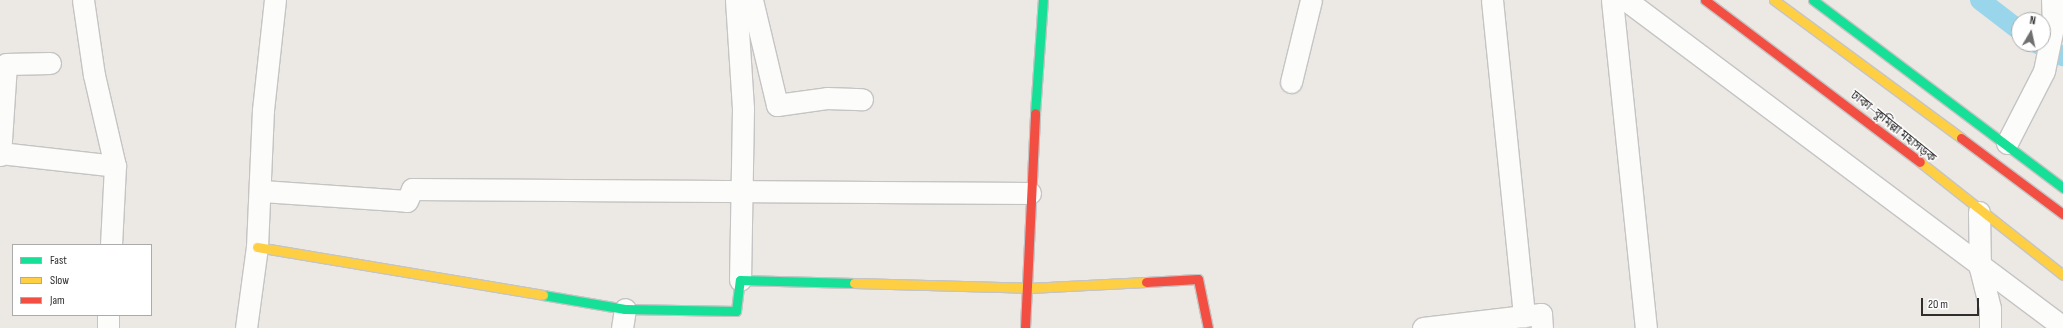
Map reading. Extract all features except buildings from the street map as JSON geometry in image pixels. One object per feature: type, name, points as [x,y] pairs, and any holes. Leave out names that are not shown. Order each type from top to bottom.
[{"type":"main road","points":[[1025,328],[1028,288],[1030,193],[1043,0]]},
{"type":"main road","name":"ঢাকা–কুমিল্লা মহাসড়ক","points":[[1705,0],[1856,112],[1979,212],[2063,275]]},
{"type":"main road","points":[[1774,0],[2063,214]]},
{"type":"main road","points":[[1813,0],[2007,143],[2063,188]]},
{"type":"main road","points":[[257,247],[623,319],[736,311],[740,280],[1028,288],[1198,278],[1208,328]]},
{"type":"street","points":[[83,0],[94,75],[115,166],[111,244]]},
{"type":"street","points":[[246,328],[257,247],[262,191],[263,110],[275,0]]},
{"type":"street","points":[[736,0],[743,109],[740,192],[740,280]]},
{"type":"street","points":[[752,0],[777,105],[827,98],[862,99]]},
{"type":"street","points":[[1291,82],[1312,0]]},
{"type":"street","points":[[1492,0],[1524,316]]},
{"type":"street","points":[[1612,0],[1646,328]]},
{"type":"street","points":[[1626,0],[1980,268],[2063,327]]},
{"type":"street","points":[[2007,143],[2044,71],[2053,26],[2052,0]]},
{"type":"street","points":[[50,63],[6,64],[0,154],[115,166]]},
{"type":"street","points":[[262,191],[407,201],[412,189],[1030,193]]},
{"type":"street","points":[[1979,212],[1980,268],[1990,308],[1990,328]]},
{"type":"street","points":[[1423,328],[1541,314],[1542,328]]},
{"type":"street","points":[[108,316],[108,328]]},
{"type":"waterway","points":[[1980,0],[2011,24]]},
{"type":"waterway","points":[[2051,50],[2063,56]]},
{"type":"traffic: fast","points":[[1035,113],[1043,0]]},
{"type":"traffic: fast","points":[[1813,0],[2063,188]]},
{"type":"traffic: fast","points":[[543,295],[625,309],[736,311],[740,280],[854,283]]},
{"type":"traffic: slow","points":[[1774,0],[1961,138]]},
{"type":"traffic: slow","points":[[1920,162],[2063,275]]},
{"type":"traffic: slow","points":[[257,247],[543,295]]},
{"type":"traffic: slow","points":[[854,283],[1028,288],[1146,282]]},
{"type":"traffic: jam","points":[[1705,0],[1920,162]]},
{"type":"traffic: jam","points":[[1025,328],[1035,113]]},
{"type":"traffic: jam","points":[[1961,138],[2063,214]]},
{"type":"traffic: jam","points":[[1146,282],[1198,279],[1208,328]]}]
